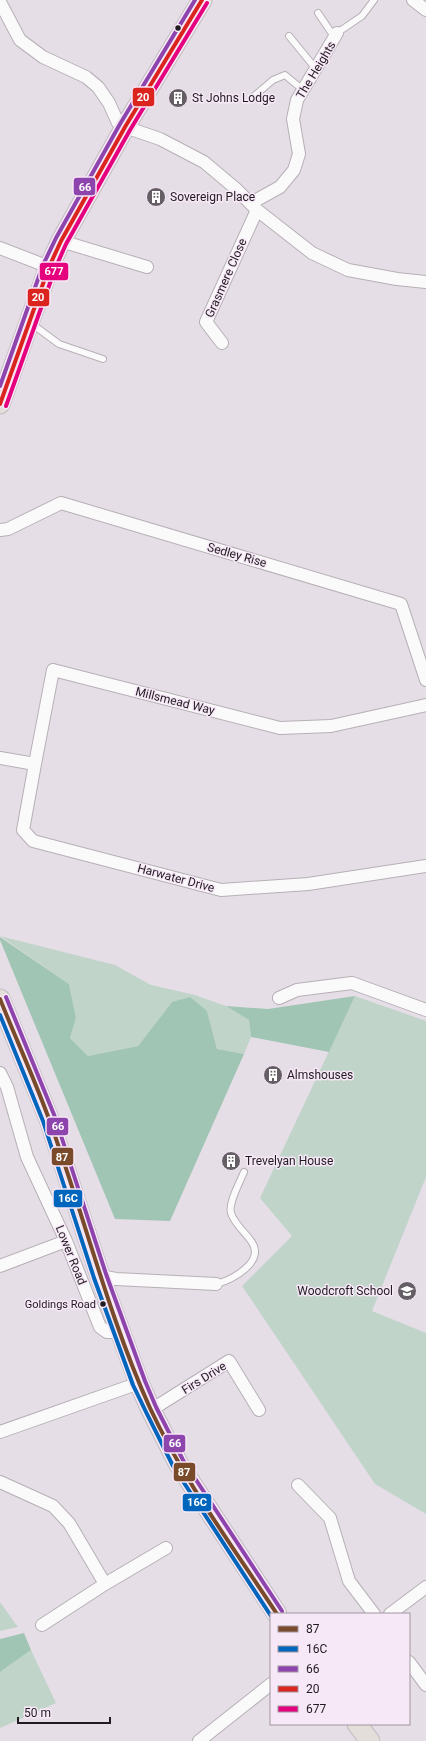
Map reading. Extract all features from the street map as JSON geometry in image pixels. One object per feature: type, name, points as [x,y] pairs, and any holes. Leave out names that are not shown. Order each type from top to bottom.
[{"type":"main road","points":[[0,404],[49,266],[61,241],[125,127],[202,0]]},
{"type":"main road","points":[[0,999],[49,1119],[100,1276],[139,1383],[151,1410],[178,1463],[276,1613]]},
{"type":"main road","points":[[358,1725],[370,1741]]},
{"type":"street","points":[[413,0],[426,10]]},
{"type":"street","points":[[0,2],[20,40],[43,57],[86,77],[98,87],[109,103],[118,123],[125,127],[160,139],[204,162],[235,188],[254,207],[312,253],[348,270],[397,279],[426,282]]},
{"type":"street","name":"The Heights","points":[[254,207],[280,187],[294,170],[299,154],[292,119],[297,100],[336,36]]},
{"type":"street","name":"Grasmere Close","points":[[222,343],[206,322],[254,207]]},
{"type":"street","points":[[61,241],[146,267]]},
{"type":"street","points":[[0,248],[49,266]]},
{"type":"street","name":"Sedley Rise","points":[[0,530],[8,529],[61,503],[401,604],[426,680]]},
{"type":"street","name":"Millsmead Way","points":[[35,764],[53,670],[280,728],[331,726],[426,705]]},
{"type":"street","points":[[0,758],[35,764]]},
{"type":"street","name":"Harwater Drive","points":[[35,764],[23,830],[33,841],[221,890],[308,884],[426,866]]},
{"type":"street","points":[[279,998],[297,990],[352,983],[426,1010]]},
{"type":"street","name":"Lower Road","points":[[0,1073],[7,1087],[27,1157],[66,1241],[100,1326],[107,1332],[120,1332]]},
{"type":"street","points":[[0,1266],[66,1241]]},
{"type":"street","points":[[100,1276],[116,1279],[216,1284]]},
{"type":"street","name":"Firs Drive","points":[[151,1410],[229,1361],[259,1410]]},
{"type":"street","points":[[0,1432],[139,1383]]},
{"type":"street","points":[[0,1482],[53,1506],[69,1523],[104,1584]]},
{"type":"street","points":[[298,1485],[330,1518],[349,1581],[373,1613]]},
{"type":"street","points":[[42,1625],[104,1584],[166,1548]]},
{"type":"street","points":[[391,1613],[426,1587]]},
{"type":"street","points":[[410,1663],[426,1685]]},
{"type":"street","points":[[205,1739],[270,1685]]},
{"type":"lane","points":[[318,13],[336,36],[362,16],[374,0]]},
{"type":"lane","points":[[289,36],[316,69]]},
{"type":"lane","points":[[253,97],[273,80],[285,74],[303,90]]},
{"type":"lane","points":[[29,322],[59,344],[103,359]]},
{"type":"lane","points":[[216,1284],[229,1281],[242,1272],[252,1260],[255,1250],[252,1242],[238,1227],[231,1213],[231,1206],[244,1172]]},
{"type":"green space","points":[[0,936],[115,965],[151,985],[195,995],[226,1006],[249,1020],[251,1037],[244,1054],[217,1049],[207,1011],[172,1002],[138,1046],[88,1056],[70,1038],[76,1018],[69,984]]},
{"type":"green space","points":[[0,937],[69,984],[76,1018],[70,1038],[88,1056],[138,1046],[172,1002],[190,997],[207,1011],[217,1049],[244,1054],[170,1221],[115,1219]]},
{"type":"green space","points":[[355,996],[426,1021],[426,1177],[372,1311],[426,1333],[426,1514],[375,1484],[242,1286],[292,1236],[260,1198]]},
{"type":"green space","points":[[355,996],[329,1052],[251,1037],[249,1020],[226,1006],[268,1009]]},
{"type":"green space","points":[[0,1602],[18,1627],[0,1631]]},
{"type":"green space","points":[[24,1633],[31,1650],[0,1672],[0,1639]]},
{"type":"green space","points":[[31,1650],[56,1703],[0,1728],[0,1672]]},
{"type":"transit line","name":"66","points":[[0,386],[43,265],[56,238],[120,124],[195,0]]},
{"type":"transit line","name":"20","points":[[0,404],[49,267],[61,241],[125,127],[202,0]]},
{"type":"transit line","name":"677","points":[[6,406],[55,269],[66,244],[130,130],[207,3]]},
{"type":"transit line","name":"66","points":[[6,997],[55,1117],[106,1274],[156,1407],[183,1460],[282,1611]]},
{"type":"transit line","name":"87","points":[[0,999],[49,1119],[121,1337],[150,1408],[163,1435],[194,1488],[226,1539],[276,1613]]},
{"type":"transit line","name":"16C","points":[[0,1015],[43,1121],[94,1278],[133,1385],[173,1466],[270,1614]]},
{"type":"place","name":"St Johns Lodge","points":[[178,98]]},
{"type":"place","name":"Sovereign Place","points":[[156,197]]},
{"type":"place","name":"Almshouses","points":[[273,1075]]},
{"type":"place","name":"Trevelyan House","points":[[231,1161]]},
{"type":"place","name":"Woodcroft School","points":[[407,1291]]},
{"type":"place","name":"Goldings Road","points":[[103,1304]]}]
